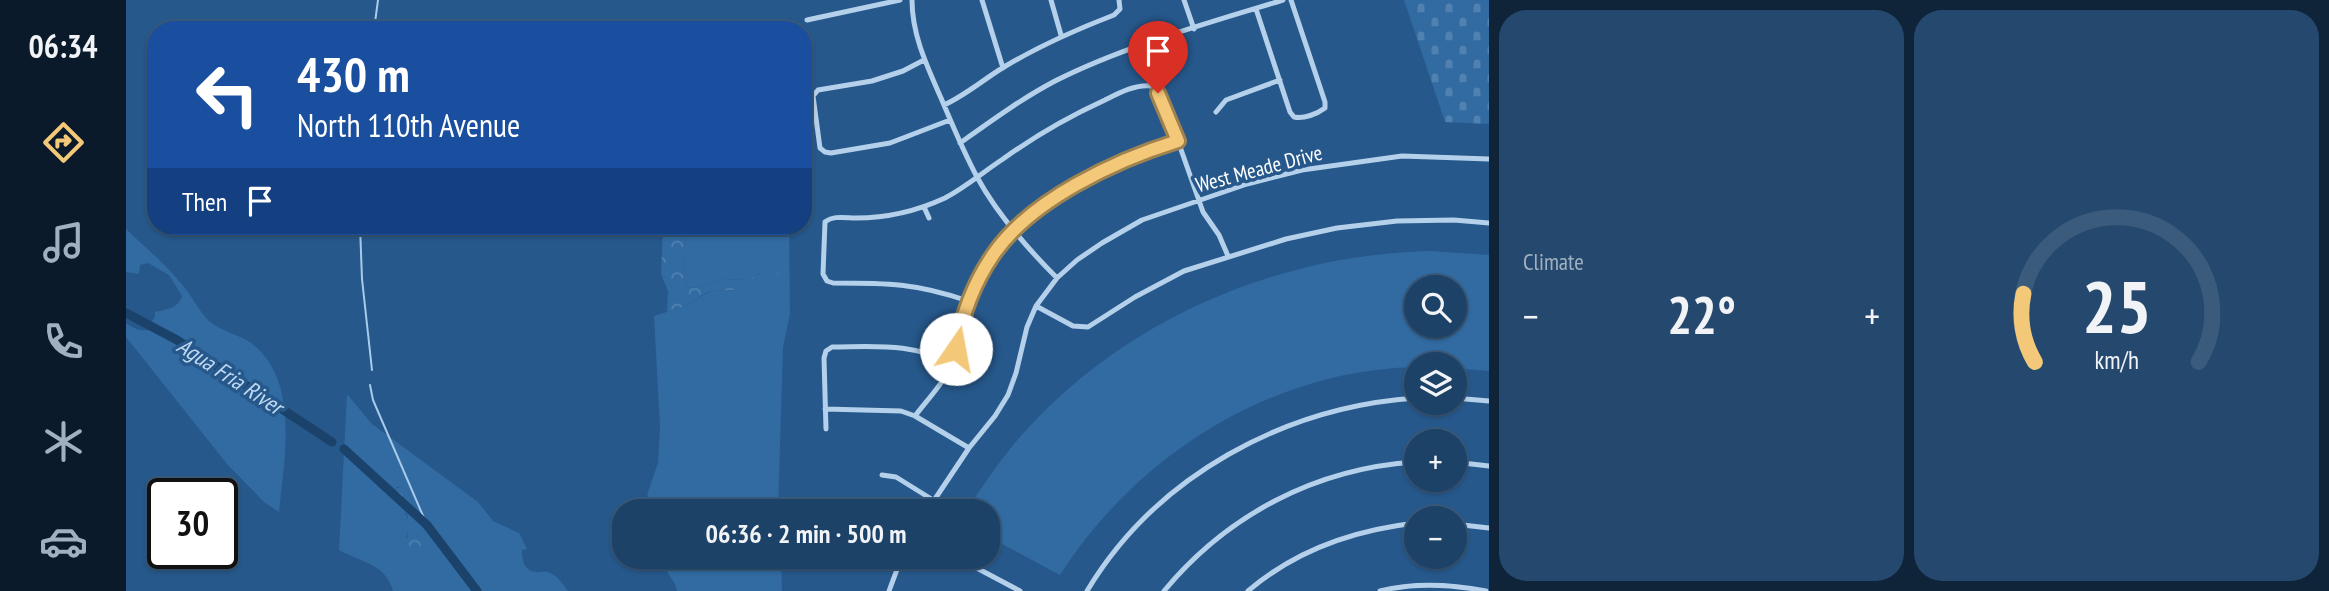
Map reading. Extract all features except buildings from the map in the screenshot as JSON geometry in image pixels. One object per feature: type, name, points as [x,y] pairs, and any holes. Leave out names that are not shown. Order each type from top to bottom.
[{"type":"street","points":[[807,20],[900,0]]},
{"type":"street","points":[[912,0],[915,27],[924,60],[978,178],[1036,257],[1057,278]]},
{"type":"street","points":[[982,0],[1003,68]]},
{"type":"street","points":[[1051,0],[1062,35]]},
{"type":"street","points":[[944,105],[1062,35],[1114,15],[1120,9],[1119,0]]},
{"type":"street","points":[[1184,0],[1194,29]]},
{"type":"street","points":[[960,143],[1021,100],[1057,80],[1122,52],[1283,0]]},
{"type":"street","points":[[1256,9],[1294,117],[1300,118],[1325,108],[1325,102],[1291,0]]},
{"type":"street","points":[[924,60],[903,71],[872,81],[815,92],[813,102],[820,148],[825,152],[849,152],[890,143],[950,120]]},
{"type":"street","points":[[1216,112],[1226,100],[1280,80]]},
{"type":"street","points":[[968,301],[908,284],[827,281],[823,274],[825,222],[833,218],[869,218],[899,214],[924,207],[963,188],[1004,158],[1078,112],[1144,85],[1151,86],[1158,93],[1198,201],[1219,235],[1228,256]]},
{"type":"street","points":[[915,416],[951,365],[968,301],[979,277],[994,252],[1014,229],[1057,196],[1084,180],[1147,150],[1178,141]]},
{"type":"street","name":"West Meade Drive","points":[[934,499],[1008,395],[1036,306],[1057,278],[1077,260],[1142,220],[1247,184],[1349,162],[1402,156],[1489,159]]},
{"type":"street","points":[[924,207],[929,218]]},
{"type":"street","points":[[1036,306],[1063,321],[1088,327],[1135,297],[1184,271],[1286,239],[1397,221],[1454,220],[1489,223]]},
{"type":"street","points":[[1081,327],[1081,336]]},
{"type":"street","points":[[826,429],[824,358],[826,351],[832,347],[902,348],[932,356],[951,365]]},
{"type":"street","points":[[1016,373],[1025,376]]},
{"type":"street","points":[[1087,591],[1124,539],[1156,507],[1215,462],[1268,433],[1302,420],[1372,402],[1404,399]]},
{"type":"street","points":[[1467,399],[1489,401]]},
{"type":"street","points":[[825,409],[901,411],[915,416],[969,448]]},
{"type":"street","points":[[1164,591],[1205,547],[1246,516],[1290,492],[1344,473],[1404,462]]},
{"type":"street","points":[[1467,463],[1489,466]]},
{"type":"street","points":[[882,475],[896,477],[931,499]]},
{"type":"street","points":[[1248,591],[1285,564],[1315,548],[1344,537],[1404,524]]},
{"type":"street","points":[[1467,525],[1489,528]]},
{"type":"street","points":[[889,591],[896,569]]},
{"type":"street","points":[[978,569],[1018,590]]},
{"type":"street","points":[[1380,591],[1441,584],[1486,591]]},
{"type":"green space","points":[[1404,0],[1489,0],[1489,124],[1445,122]]},
{"type":"green space","points":[[126,229],[174,275],[209,321],[251,343],[270,363],[278,382],[286,425],[279,512],[265,503],[227,464],[126,337],[126,323],[139,330],[154,329],[151,322],[155,312],[175,306],[182,296],[169,275],[148,263],[140,265],[139,274],[126,272]]},
{"type":"green space","points":[[663,235],[686,235],[684,277],[688,287],[698,288],[720,280],[750,279],[769,266],[780,263],[780,273],[766,282],[741,290],[710,291],[683,307],[667,312],[668,291],[661,274]]},
{"type":"green space","points":[[686,235],[789,235],[790,314],[783,347],[778,499],[647,499],[658,463],[660,427],[654,316],[683,307],[711,291],[741,290],[769,266],[750,279],[720,280],[698,288],[688,287],[684,277]]},
{"type":"green space","points":[[1429,251],[1489,255],[1489,371],[1467,369],[1467,352],[1404,352],[1404,368],[1362,372],[1310,384],[1260,402],[1212,427],[1168,457],[1128,492],[1091,532],[1060,575],[1000,543],[1000,499],[974,499],[1004,456],[1070,387],[1114,353],[1162,323],[1212,299],[1264,279],[1373,255]]},
{"type":"green space","points":[[347,394],[372,424],[478,502],[493,521],[519,533],[527,549],[522,550],[526,567],[532,571],[553,575],[568,591],[393,591],[390,582],[379,569],[339,550]],"holes":[[[397,487],[407,489],[426,535],[406,538],[408,519],[390,498]]]},
{"type":"green space","points":[[402,486],[407,489],[426,535],[425,549],[409,549],[407,514],[389,504],[393,493]]},
{"type":"green space","points":[[666,569],[781,569],[782,591],[677,591]]},
{"type":"waterway","points":[[375,21],[378,0]]},
{"type":"waterway","points":[[360,235],[362,279],[372,370]]},
{"type":"waterway","name":"Agua Fria River","points":[[126,313],[177,340],[332,442]]},
{"type":"waterway","points":[[370,385],[373,400],[427,525]]},
{"type":"waterway","name":"Agua Fria River","points":[[344,449],[427,525],[477,591]]},
{"type":"route","points":[[956,349],[968,301],[979,277],[994,252],[1014,229],[1057,196],[1084,180],[1147,150],[1178,141],[1158,93]]}]
